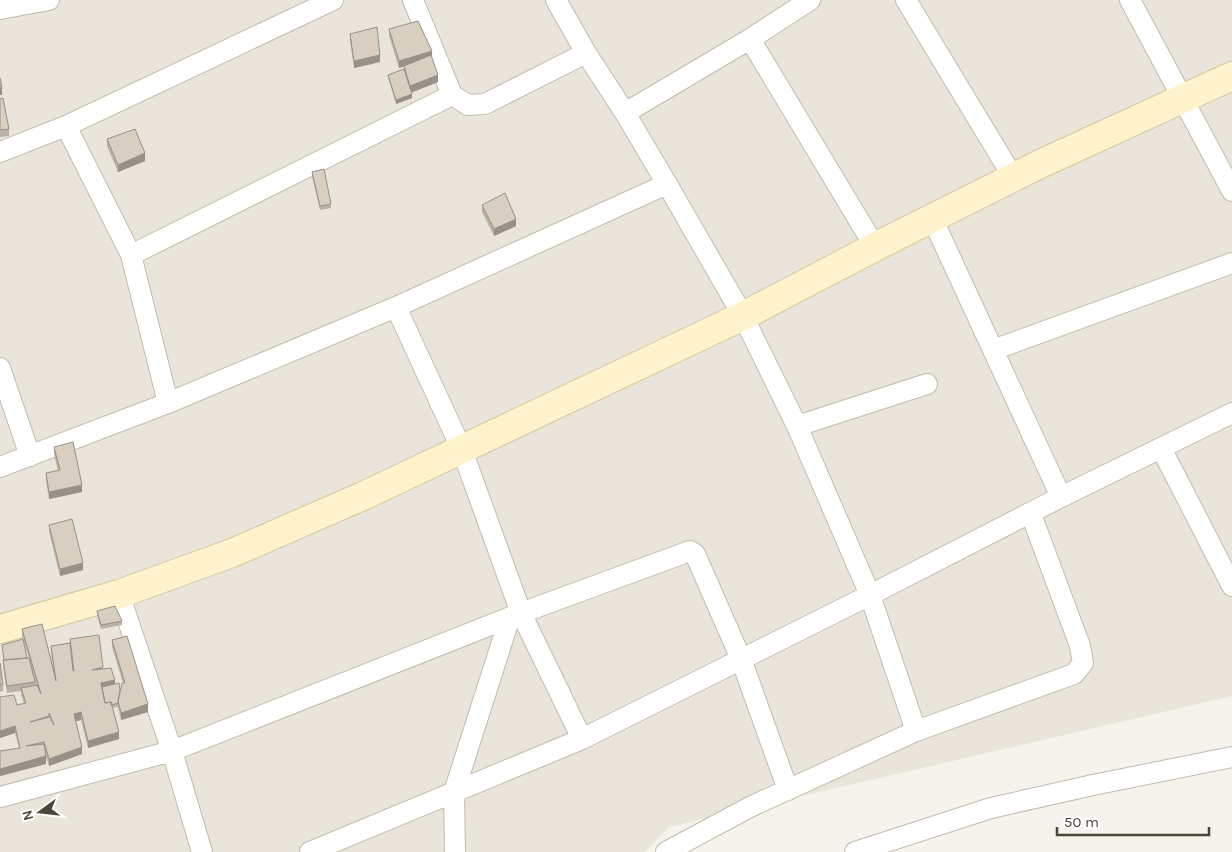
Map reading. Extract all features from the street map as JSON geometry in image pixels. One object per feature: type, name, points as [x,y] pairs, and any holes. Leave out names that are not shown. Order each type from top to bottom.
[{"type":"main road","points":[[0,629],[119,594],[232,553],[363,496],[743,316],[1013,177],[1232,76]]},
{"type":"street","points":[[0,9],[49,0]]},
{"type":"street","points":[[0,152],[66,126],[333,0]]},
{"type":"street","points":[[414,0],[452,95],[468,105],[485,104],[586,53]]},
{"type":"street","points":[[556,0],[586,53],[625,113],[743,316],[798,426],[870,595],[916,731]]},
{"type":"street","points":[[625,113],[750,39],[810,0]]},
{"type":"street","points":[[906,0],[1013,177]]},
{"type":"street","points":[[1130,0],[1232,191]]},
{"type":"street","points":[[750,39],[875,247]]},
{"type":"street","points":[[131,255],[452,95]]},
{"type":"street","points":[[66,126],[131,255],[168,402]]},
{"type":"street","points":[[0,467],[168,402],[396,307],[667,184]]},
{"type":"street","points":[[932,218],[1061,497]]},
{"type":"street","points":[[993,350],[1232,263]]},
{"type":"street","points":[[396,307],[462,450],[515,615],[582,739]]},
{"type":"street","points":[[0,368],[30,456]]},
{"type":"street","points":[[798,426],[927,384]]},
{"type":"street","points":[[310,852],[582,739],[1031,514],[1061,497],[1232,413]]},
{"type":"street","points":[[1160,448],[1232,586]]},
{"type":"street","points":[[666,852],[750,807],[916,731],[1074,674],[1083,663],[1080,646],[1031,514]]},
{"type":"street","points":[[0,798],[172,751],[515,615],[690,551],[694,554],[742,659],[788,790]]},
{"type":"street","points":[[119,594],[172,751],[202,852]]},
{"type":"street","points":[[455,852],[454,792],[515,615]]},
{"type":"street","points":[[855,852],[991,808],[1232,757]]},
{"type":"shaded area","points":[[0,0],[1232,0],[1232,696],[669,827],[645,852],[0,852]]},
{"type":"building","points":[[418,21],[432,51],[399,61],[389,29]]},
{"type":"building","points":[[377,27],[380,55],[354,61],[350,34]]},
{"type":"building","points":[[431,55],[438,75],[410,86],[404,66]]},
{"type":"building","points":[[404,69],[412,94],[396,100],[388,75]]},
{"type":"building","points":[[3,98],[9,129],[0,130],[0,99]]},
{"type":"building","points":[[135,129],[145,153],[118,165],[107,139]]},
{"type":"building","points":[[324,169],[331,204],[320,206],[312,172]]},
{"type":"building","points":[[505,193],[516,219],[494,229],[482,205]]},
{"type":"building","points":[[73,442],[82,485],[49,492],[46,473],[60,470],[54,447]]},
{"type":"building","points":[[72,519],[83,563],[60,569],[49,525]]},
{"type":"building","points":[[115,606],[122,621],[101,625],[97,611]]},
{"type":"building","points":[[42,624],[56,681],[51,646],[70,643],[74,671],[70,639],[99,635],[103,667],[92,670],[111,668],[115,680],[101,683],[105,703],[111,702],[119,732],[88,741],[81,712],[74,714],[82,747],[49,759],[44,742],[26,746],[44,744],[46,756],[0,769],[0,751],[20,748],[15,726],[0,731],[0,697],[14,695],[17,705],[26,703],[21,688],[37,685],[41,694],[22,629]],"holes":[[[49,713],[54,725],[50,717],[30,722],[49,716]]]},
{"type":"building","points":[[127,636],[148,704],[121,713],[118,701],[122,683],[125,683],[112,640]]},
{"type":"building","points":[[23,639],[27,658],[4,660],[2,645]]},
{"type":"building","points":[[29,658],[35,682],[7,686],[3,660]]},
{"type":"building","points":[[0,663],[3,684],[0,685]]},
{"type":"building","points":[[119,683],[118,703],[111,705],[111,702],[105,703],[102,687]]}]
